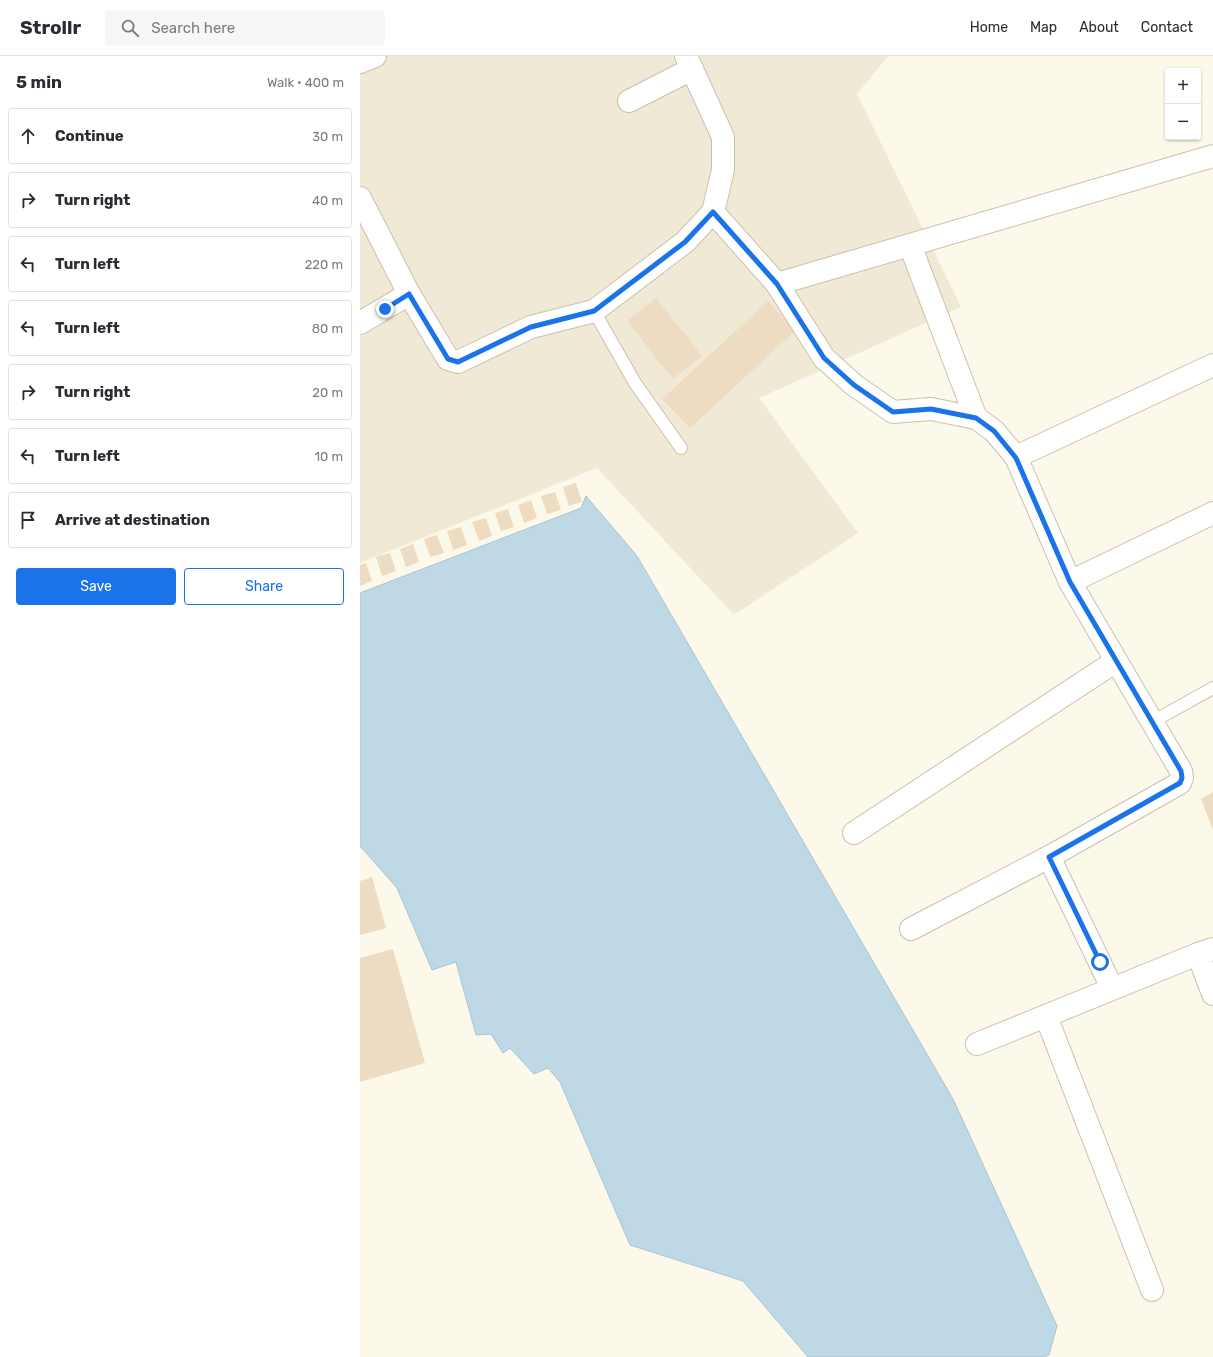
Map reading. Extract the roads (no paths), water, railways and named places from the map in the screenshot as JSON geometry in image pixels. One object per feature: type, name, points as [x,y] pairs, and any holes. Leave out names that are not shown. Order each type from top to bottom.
[{"type":"street","points":[[360,62],[375,56]]},
{"type":"street","points":[[360,198],[409,294],[448,359],[458,362],[531,327],[594,311],[685,242],[713,212],[723,170],[723,137],[689,63],[629,101]]},
{"type":"street","points":[[777,284],[1213,156]]},
{"type":"street","points":[[713,212],[777,284],[824,358],[854,385],[893,412],[931,409],[976,418],[994,431],[1016,458],[1070,582],[1181,771],[1182,778],[1180,783],[1049,857],[911,929]]},
{"type":"street","points":[[910,245],[976,418]]},
{"type":"street","points":[[360,323],[409,294]]},
{"type":"street","points":[[1016,458],[1213,365]]},
{"type":"street","points":[[1070,582],[1213,513]]},
{"type":"street","points":[[854,833],[1116,661]]},
{"type":"street","points":[[1049,857],[1112,988]]},
{"type":"street","points":[[977,1044],[1112,988],[1206,952],[1213,994]]},
{"type":"street","points":[[1046,1016],[1152,1290]]},
{"type":"lane","points":[[594,311],[634,383],[681,448]]},
{"type":"lane","points":[[1152,722],[1213,688]]},
{"type":"water","points":[[586,496],[637,556],[953,1099],[1057,1326],[1049,1355],[1045,1357],[808,1357],[743,1281],[630,1245],[560,1082],[548,1068],[534,1074],[510,1048],[503,1053],[491,1034],[476,1035],[456,962],[432,970],[397,888],[360,846],[360,593],[581,508]]}]
